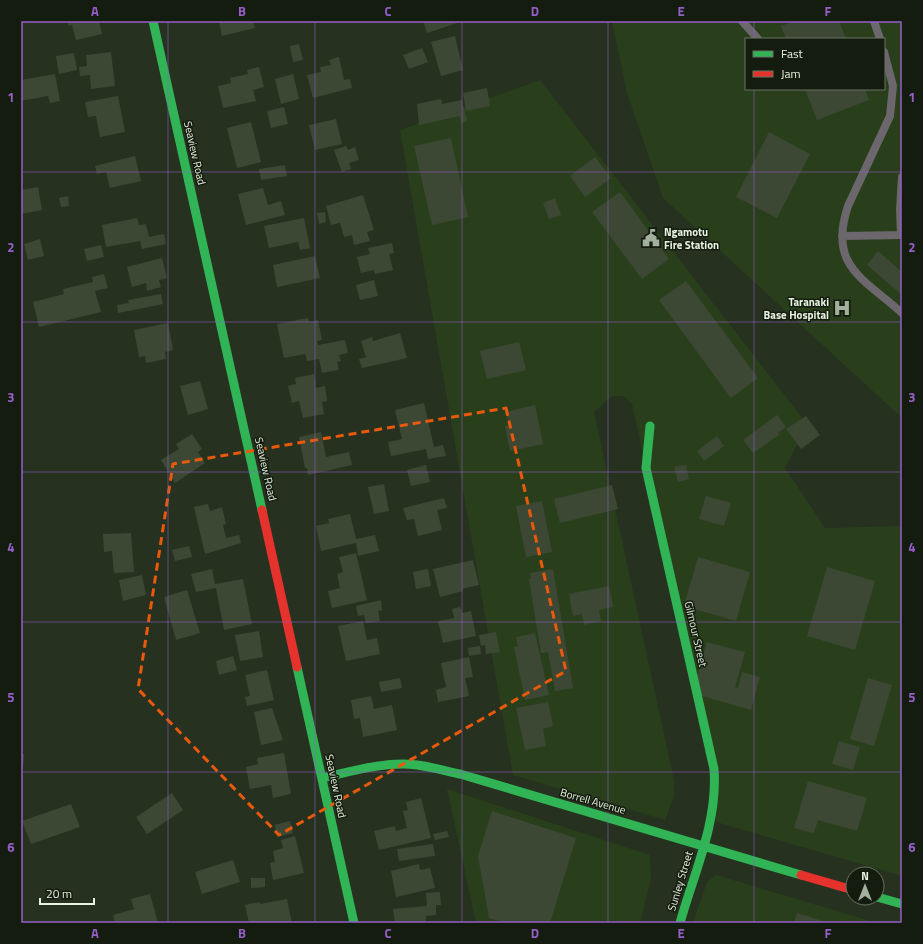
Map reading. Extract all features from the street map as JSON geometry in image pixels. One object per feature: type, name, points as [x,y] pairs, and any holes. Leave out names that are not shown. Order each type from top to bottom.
[{"type":"street","name":"Seaview Road","points":[[153,21],[354,923]]},
{"type":"street","name":"Gilmour Street","points":[[650,426],[646,468],[714,769],[716,788],[714,812],[704,846]]},
{"type":"street","name":"Borrell Avenue","points":[[322,778],[369,768],[417,765],[460,774],[845,888]]},
{"type":"street","name":"Sunley Street","points":[[680,923],[704,846]]},
{"type":"street","points":[[885,899],[902,904]]},
{"type":"lane","points":[[742,21],[757,38]]},
{"type":"lane","points":[[874,21],[880,38]]},
{"type":"lane","points":[[885,56],[893,86],[890,116],[848,206],[844,221],[842,247],[847,261],[855,272],[868,285],[902,313]]},
{"type":"lane","points":[[842,236],[902,235],[900,210],[902,177]]},
{"type":"highlighted area","points":[[506,408],[566,671],[279,835],[138,689],[173,464]]},
{"type":"shaded area","name":"Taranaki Base Hospital","points":[[612,21],[902,21],[902,418],[663,198],[627,93]]},
{"type":"shaded area","points":[[540,80],[807,424],[785,468],[825,528],[902,526],[902,876],[885,871],[885,866],[868,866],[716,822],[710,755],[632,404],[624,396],[612,396],[594,412],[674,780],[674,796],[665,820],[513,775],[400,130]]},
{"type":"shaded area","points":[[447,789],[650,855],[651,878],[640,923],[476,923]]},
{"type":"shaded area","points":[[716,875],[877,923],[693,923],[707,882]]},
{"type":"building","points":[[67,21],[99,21],[102,34],[76,40],[72,25],[69,26]]},
{"type":"building","points":[[219,21],[253,21],[255,28],[222,36]]},
{"type":"building","points":[[423,21],[463,21],[427,33]]},
{"type":"building","points":[[795,21],[839,21],[846,38],[786,38],[781,26]]},
{"type":"building","points":[[455,36],[463,70],[441,76],[431,42]]},
{"type":"building","points":[[299,44],[303,60],[293,62],[290,46]]},
{"type":"building","points":[[422,48],[428,62],[409,69],[403,55]]},
{"type":"building","points":[[111,52],[115,86],[91,89],[90,75],[80,76],[79,67],[87,66],[86,55]]},
{"type":"building","points":[[74,53],[77,70],[59,74],[56,56]]},
{"type":"building","points":[[339,57],[344,80],[350,79],[352,88],[313,98],[307,75],[321,72],[320,67],[331,65],[329,60]]},
{"type":"building","points":[[259,67],[264,87],[253,90],[256,101],[223,108],[218,86],[231,83],[230,78],[248,74],[247,70]]},
{"type":"building","points":[[55,74],[60,101],[50,103],[48,96],[21,101],[21,80]]},
{"type":"building","points":[[293,74],[299,99],[281,104],[275,79]]},
{"type":"building","points":[[487,88],[490,106],[466,111],[463,93]]},
{"type":"building","points":[[805,90],[865,90],[869,100],[817,120]]},
{"type":"building","points":[[118,96],[125,132],[100,137],[96,116],[88,117],[85,102]]},
{"type":"building","points":[[441,99],[442,104],[462,100],[467,121],[461,123],[460,116],[419,125],[417,104]]},
{"type":"building","points":[[284,107],[288,124],[271,128],[267,111]]},
{"type":"building","points":[[336,119],[342,144],[315,150],[309,125]]},
{"type":"building","points":[[251,122],[261,162],[237,168],[227,128]]},
{"type":"building","points":[[769,132],[810,154],[777,218],[736,197]]},
{"type":"building","points":[[451,138],[468,217],[432,225],[414,146]]},
{"type":"building","points":[[346,146],[348,150],[355,147],[359,160],[349,163],[351,169],[342,172],[334,150]]},
{"type":"building","points":[[135,156],[141,181],[110,188],[106,172],[97,174],[95,166]]},
{"type":"building","points":[[595,157],[611,178],[585,197],[570,176]]},
{"type":"building","points":[[285,165],[287,176],[261,180],[259,169]]},
{"type":"building","points":[[38,187],[42,210],[21,214],[21,190]]},
{"type":"building","points":[[263,188],[268,205],[281,201],[285,215],[246,225],[238,194]]},
{"type":"building","points":[[620,192],[669,259],[642,279],[592,212]]},
{"type":"building","points":[[363,195],[374,230],[367,232],[370,241],[354,245],[352,235],[344,237],[340,223],[331,225],[326,206]]},
{"type":"building","points":[[68,196],[69,206],[61,207],[59,198]]},
{"type":"building","points":[[555,198],[561,215],[549,219],[543,203]]},
{"type":"building","points":[[325,212],[326,222],[319,224],[317,213]]},
{"type":"building","points":[[137,218],[139,225],[146,224],[149,237],[164,234],[166,244],[142,249],[140,241],[106,247],[102,225]]},
{"type":"building","points":[[304,218],[310,248],[300,250],[298,242],[269,248],[264,226]]},
{"type":"building","points":[[40,239],[44,256],[28,260],[24,244]]},
{"type":"building","points":[[392,243],[394,253],[389,254],[393,270],[375,274],[374,270],[361,273],[357,257],[370,254],[368,248]]},
{"type":"building","points":[[101,245],[104,257],[87,261],[84,249]]},
{"type":"building","points":[[878,251],[902,272],[902,295],[867,265]]},
{"type":"building","points":[[315,256],[320,278],[277,287],[273,265]]},
{"type":"building","points":[[162,258],[167,278],[159,280],[161,287],[147,291],[146,283],[132,287],[127,267]]},
{"type":"building","points":[[104,274],[108,288],[95,291],[101,312],[39,327],[33,302],[64,294],[63,289],[93,282],[92,277]]},
{"type":"building","points":[[374,280],[378,296],[360,300],[356,285]]},
{"type":"building","points":[[686,281],[758,378],[731,398],[659,300]]},
{"type":"building","points":[[161,294],[163,304],[118,313],[117,305],[129,303],[128,300]]},
{"type":"building","points":[[308,318],[309,322],[318,320],[322,340],[317,341],[318,345],[345,340],[348,353],[339,355],[341,361],[337,362],[339,370],[322,373],[319,359],[307,361],[305,354],[284,358],[277,324]]},
{"type":"building","points":[[168,323],[173,350],[165,352],[166,359],[146,363],[145,356],[139,357],[134,330]]},
{"type":"building","points":[[400,333],[407,358],[362,368],[359,359],[366,357],[361,341],[372,337],[373,341]]},
{"type":"building","points":[[519,342],[526,370],[487,379],[480,351]]},
{"type":"building","points":[[314,374],[316,388],[325,386],[327,401],[322,402],[324,414],[303,418],[299,401],[292,403],[288,386],[296,384],[295,378]]},
{"type":"building","points":[[200,381],[208,409],[188,415],[180,386]]},
{"type":"building","points":[[424,403],[434,447],[443,445],[446,456],[428,459],[426,449],[391,456],[388,442],[402,439],[395,410]]},
{"type":"building","points":[[535,405],[543,444],[510,451],[505,426],[509,425],[506,412]]},
{"type":"building","points":[[777,415],[786,427],[778,433],[779,435],[753,453],[743,440]]},
{"type":"building","points":[[806,416],[820,435],[801,449],[786,429]]},
{"type":"building","points":[[321,432],[326,457],[349,452],[352,465],[308,475],[307,468],[305,468],[299,437]]},
{"type":"building","points":[[192,434],[202,449],[198,452],[205,463],[175,483],[161,460],[179,449],[176,444]]},
{"type":"building","points":[[717,436],[724,446],[704,461],[697,451]]},
{"type":"building","points":[[426,465],[430,482],[411,486],[407,470]]},
{"type":"building","points":[[686,465],[689,479],[678,482],[674,467]]},
{"type":"building","points":[[384,484],[389,511],[374,514],[368,487]]},
{"type":"building","points":[[612,485],[618,509],[560,523],[554,499]]},
{"type":"building","points":[[706,496],[731,503],[724,526],[699,519]]},
{"type":"building","points":[[444,498],[447,508],[437,510],[442,530],[418,536],[414,519],[407,520],[403,508]]},
{"type":"building","points":[[542,501],[552,552],[526,557],[516,506]]},
{"type":"building","points":[[208,504],[210,511],[222,507],[226,524],[223,525],[226,538],[239,535],[241,543],[205,554],[194,507]]},
{"type":"building","points":[[350,514],[356,539],[375,535],[379,551],[358,556],[356,543],[321,551],[316,526],[329,523],[328,519]]},
{"type":"building","points":[[131,533],[134,572],[114,573],[112,551],[104,552],[103,534]]},
{"type":"building","points":[[189,546],[192,557],[175,561],[172,550]]},
{"type":"building","points":[[356,553],[367,600],[332,608],[328,591],[340,588],[337,574],[343,572],[339,557]]},
{"type":"building","points":[[698,557],[750,572],[736,621],[684,606]]},
{"type":"building","points":[[473,560],[479,585],[440,597],[433,569]]},
{"type":"building","points":[[827,567],[875,581],[855,650],[807,636]]},
{"type":"building","points":[[212,569],[215,584],[243,579],[252,624],[224,630],[216,588],[196,592],[191,574]]},
{"type":"building","points":[[428,569],[431,586],[416,589],[413,572]]},
{"type":"building","points":[[553,569],[573,688],[555,691],[548,652],[541,653],[529,579],[531,579],[530,573]]},
{"type":"building","points":[[142,575],[146,595],[123,601],[119,580]]},
{"type":"building","points":[[609,586],[613,607],[599,610],[601,621],[584,625],[582,614],[573,616],[569,594]]},
{"type":"building","points":[[187,590],[200,633],[176,640],[164,597]]},
{"type":"building","points":[[381,600],[382,610],[378,611],[380,621],[366,623],[364,615],[358,616],[356,606]]},
{"type":"building","points":[[460,607],[462,613],[471,611],[476,636],[443,643],[438,621],[454,618],[452,609]]},
{"type":"building","points":[[363,621],[367,640],[377,638],[380,654],[346,661],[338,626]]},
{"type":"building","points":[[259,631],[263,657],[240,661],[235,635]]},
{"type":"building","points":[[496,632],[500,652],[486,654],[485,645],[481,646],[479,635]]},
{"type":"building","points":[[535,633],[549,695],[525,700],[514,647],[518,646],[516,637]]},
{"type":"building","points":[[707,642],[745,652],[735,687],[738,688],[742,672],[760,677],[751,710],[699,695],[697,676]]},
{"type":"building","points":[[480,646],[481,654],[469,656],[468,648]]},
{"type":"building","points":[[233,656],[237,670],[219,675],[216,661]]},
{"type":"building","points":[[469,657],[473,677],[465,678],[469,696],[438,702],[436,690],[446,687],[441,663]]},
{"type":"building","points":[[267,670],[274,700],[247,706],[245,697],[250,696],[245,675]]},
{"type":"building","points":[[400,678],[402,688],[381,692],[379,682]]},
{"type":"building","points":[[868,678],[892,685],[874,746],[850,739]]},
{"type":"building","points":[[371,696],[374,709],[392,705],[397,730],[363,737],[360,718],[354,719],[351,700]]},
{"type":"building","points":[[548,702],[553,726],[543,729],[546,746],[525,750],[516,708]]},
{"type":"building","points":[[272,708],[283,740],[261,745],[254,712]]},
{"type":"building","points":[[839,741],[860,747],[853,770],[832,764]]},
{"type":"building","points":[[284,753],[291,794],[273,798],[271,785],[250,789],[246,767],[258,764],[257,758]]},
{"type":"building","points":[[21,754],[24,754],[23,768],[21,768]]},
{"type":"building","points":[[808,781],[867,798],[857,831],[818,820],[814,833],[794,828]]},
{"type":"building","points":[[172,793],[183,810],[147,834],[136,817]]},
{"type":"building","points":[[421,798],[431,838],[379,850],[374,831],[395,826],[396,831],[407,828],[403,811],[408,810],[406,802]]},
{"type":"building","points":[[71,804],[80,827],[31,844],[22,821]]},
{"type":"building","points":[[492,811],[576,838],[550,923],[506,923],[489,918],[478,856]]},
{"type":"building","points":[[290,821],[293,833],[277,837],[275,825]]},
{"type":"building","points":[[447,831],[449,837],[435,840],[433,834]]},
{"type":"building","points":[[295,836],[304,873],[273,880],[270,863],[275,862],[273,851],[283,848],[281,840]]},
{"type":"building","points":[[433,844],[435,856],[399,861],[397,849]]},
{"type":"building","points":[[233,860],[240,882],[202,894],[195,872]]},
{"type":"building","points":[[419,864],[420,870],[430,868],[435,888],[396,897],[391,871]]},
{"type":"building","points":[[251,878],[265,878],[265,887],[251,888]]},
{"type":"building","points":[[440,892],[441,905],[436,905],[436,915],[426,916],[426,923],[395,923],[393,909],[427,906],[426,893]]},
{"type":"building","points":[[150,894],[158,923],[115,923],[113,915],[134,909],[131,899]]},
{"type":"building","points":[[287,899],[292,923],[249,923],[245,905]]},
{"type":"building","points":[[797,913],[829,923],[794,923]]},
{"type":"traffic: fast","points":[[153,21],[262,510]]},
{"type":"traffic: fast","points":[[650,426],[646,468],[714,769],[714,789],[709,828],[680,923]]},
{"type":"traffic: fast","points":[[297,667],[354,923]]},
{"type":"traffic: fast","points":[[322,778],[393,764],[428,767],[460,774],[801,875]]},
{"type":"traffic: fast","points":[[885,899],[902,904]]},
{"type":"traffic: jam","points":[[262,510],[297,667]]},
{"type":"traffic: jam","points":[[801,875],[845,888]]},
{"type":"place","name":"Ngamotu Fire Station","points":[[651,238]]},
{"type":"place","name":"Taranaki Base Hospital","points":[[842,308]]}]
